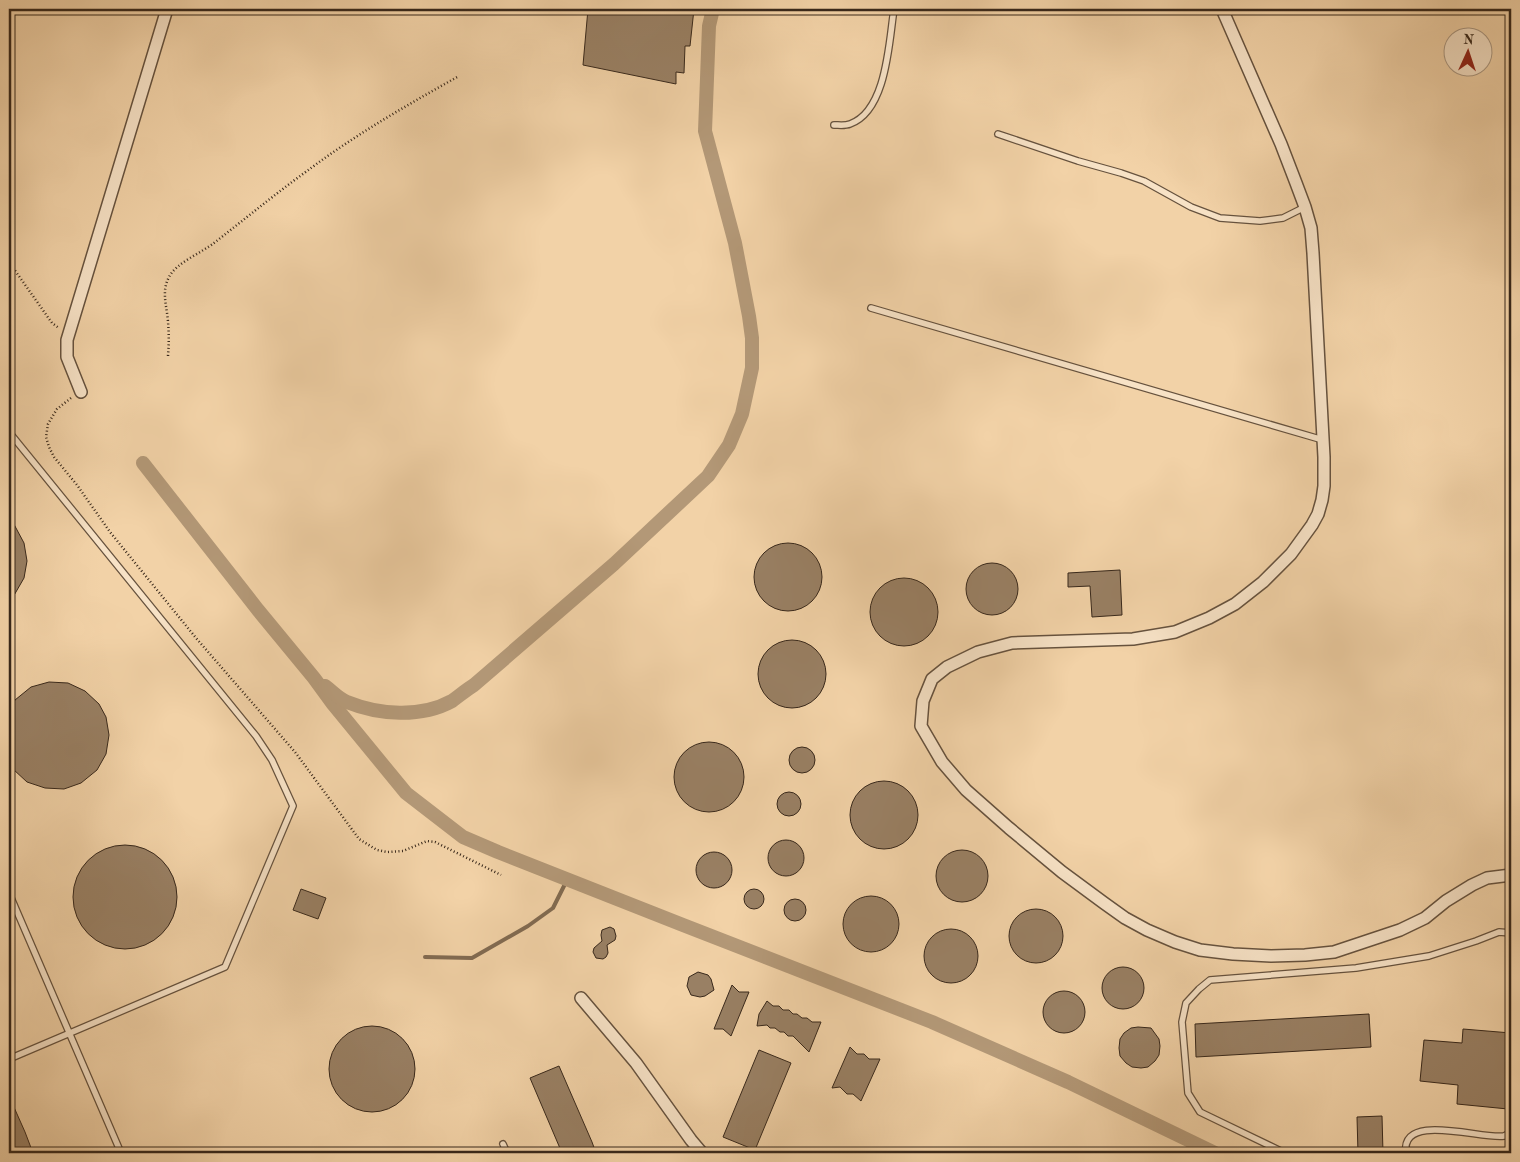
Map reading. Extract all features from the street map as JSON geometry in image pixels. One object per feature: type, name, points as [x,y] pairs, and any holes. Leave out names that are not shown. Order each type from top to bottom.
[{"type":"street","points":[[81,392],[67,357],[70,331],[167,9]]},
{"type":"street","points":[[1222,9],[1281,144],[1305,207],[1310,228],[1323,440],[1324,486],[1318,514],[1290,554],[1263,582],[1234,604],[1209,618],[1175,632],[1133,639],[1012,643],[978,652],[947,667],[932,679],[923,701],[921,726],[942,762],[966,790],[1062,872],[1104,903],[1140,926],[1200,950],[1271,956],[1334,952],[1400,930],[1425,918],[1446,901],[1472,885],[1487,878],[1511,874]]},
{"type":"street","points":[[581,998],[636,1063],[702,1153]]},
{"type":"lane","points":[[834,125],[849,124],[862,118],[873,103],[886,67],[894,9]]},
{"type":"lane","points":[[998,134],[1144,181],[1191,207],[1220,218],[1260,221],[1283,218],[1305,207]]},
{"type":"lane","points":[[871,308],[1323,440]]},
{"type":"lane","points":[[9,432],[256,736],[272,760],[293,806],[225,966],[9,1059]]},
{"type":"lane","points":[[9,893],[121,1153]]},
{"type":"lane","points":[[1284,1153],[1200,1112],[1188,1093],[1182,1022],[1186,1003],[1199,989],[1210,980],[1356,968],[1429,956],[1499,932],[1511,933]]},
{"type":"lane","points":[[1406,1153],[1407,1142],[1412,1135],[1423,1131],[1450,1130],[1486,1136],[1505,1136],[1511,1132]]},
{"type":"lane","points":[[503,1144],[507,1153]]},
{"type":"path","points":[[168,356],[169,337],[164,294],[170,274],[178,266],[212,245],[323,160],[416,100],[459,76]]},
{"type":"path","points":[[9,262],[52,323],[60,329],[70,331]]},
{"type":"path","points":[[81,392],[57,409],[48,424],[46,437],[54,457],[77,485],[110,532],[196,638],[295,752],[359,839],[377,850],[387,852],[403,851],[427,842],[435,842],[501,875]]},
{"type":"building","points":[[588,9],[694,9],[690,46],[685,46],[684,73],[676,72],[676,84],[583,65]]},
{"type":"building","points":[[9,515],[24,543],[27,561],[24,578],[9,604]]},
{"type":"building","points":[[781,543],[795,543],[807,548],[817,558],[822,570],[822,584],[817,596],[807,606],[795,611],[781,611],[769,606],[759,596],[754,584],[754,570],[759,558],[769,548]]},
{"type":"building","points":[[987,563],[997,563],[1006,567],[1014,575],[1018,589],[1014,603],[1006,611],[997,615],[987,615],[978,611],[970,603],[966,594],[966,584],[970,575],[978,567]]},
{"type":"building","points":[[1120,570],[1122,615],[1092,617],[1090,586],[1068,587],[1068,573]]},
{"type":"building","points":[[897,578],[911,578],[923,583],[933,593],[938,605],[938,619],[933,631],[923,641],[911,646],[897,646],[885,641],[875,631],[870,619],[870,605],[875,593],[885,583]]},
{"type":"building","points":[[785,640],[799,640],[811,645],[821,655],[826,667],[826,681],[821,693],[811,703],[799,708],[785,708],[773,703],[763,693],[758,681],[758,667],[763,655],[773,645]]},
{"type":"building","points":[[49,682],[68,683],[85,691],[99,704],[106,717],[109,735],[106,754],[97,770],[81,783],[64,789],[45,788],[27,782],[13,769],[9,761],[9,710],[15,700],[31,687]]},
{"type":"building","points":[[709,742],[722,745],[734,752],[741,764],[744,777],[741,790],[734,802],[722,809],[709,812],[696,809],[684,802],[677,790],[674,777],[677,764],[684,752],[696,745]]},
{"type":"building","points":[[802,747],[811,751],[815,760],[811,769],[802,773],[793,769],[789,760],[793,751]]},
{"type":"building","points":[[877,781],[891,781],[903,786],[913,796],[918,808],[918,822],[913,834],[903,844],[891,849],[877,849],[865,844],[855,834],[850,822],[850,808],[855,796],[865,786]]},
{"type":"building","points":[[789,792],[798,795],[801,804],[798,813],[789,816],[780,813],[777,804],[780,795]]},
{"type":"building","points":[[786,840],[793,841],[799,845],[803,851],[803,865],[799,871],[793,875],[786,876],[779,875],[773,871],[769,865],[768,858],[769,851],[773,845],[779,841]]},
{"type":"building","points":[[125,845],[145,849],[162,860],[173,877],[177,897],[173,917],[162,934],[145,945],[125,949],[105,945],[88,934],[77,917],[73,897],[77,877],[88,860],[105,849]]},
{"type":"building","points":[[957,850],[967,850],[976,854],[984,862],[988,876],[984,890],[976,898],[967,902],[957,902],[948,898],[940,890],[936,881],[936,871],[940,862],[948,854]]},
{"type":"building","points":[[714,852],[721,853],[727,857],[731,863],[731,877],[727,883],[721,887],[714,888],[707,887],[701,883],[697,877],[696,870],[697,863],[701,857],[707,853]]},
{"type":"building","points":[[301,889],[326,898],[318,919],[293,910]]},
{"type":"building","points":[[754,889],[761,892],[764,899],[761,906],[754,909],[747,906],[744,899],[747,892]]},
{"type":"building","points":[[866,896],[876,896],[891,904],[897,913],[899,924],[897,935],[891,944],[876,952],[866,952],[855,947],[848,940],[843,929],[843,919],[848,908],[855,901]]},
{"type":"building","points":[[791,899],[799,899],[806,906],[806,914],[799,921],[791,921],[784,914],[784,906]]},
{"type":"building","points":[[1036,909],[1046,911],[1055,917],[1061,926],[1063,936],[1061,946],[1055,955],[1046,961],[1036,963],[1026,961],[1017,955],[1011,946],[1009,936],[1011,926],[1017,917],[1026,911]]},
{"type":"building","points":[[610,927],[614,929],[615,940],[607,945],[608,953],[606,957],[603,959],[596,958],[593,952],[594,948],[602,941],[602,930]]},
{"type":"building","points":[[951,929],[961,931],[970,937],[976,946],[978,956],[976,966],[970,975],[961,981],[951,983],[941,981],[932,975],[926,966],[924,956],[926,946],[932,937],[941,931]]},
{"type":"building","points":[[1123,967],[1138,973],[1144,988],[1138,1003],[1123,1009],[1108,1003],[1102,988],[1108,973]]},
{"type":"building","points":[[698,972],[708,975],[714,990],[700,997],[691,995],[687,986],[689,977]]},
{"type":"building","points":[[732,985],[739,992],[749,992],[731,1036],[723,1029],[714,1029]]},
{"type":"building","points":[[1064,991],[1079,997],[1085,1012],[1079,1027],[1064,1033],[1049,1027],[1043,1012],[1049,997]]},
{"type":"building","points":[[767,1001],[773,1006],[789,1010],[793,1014],[807,1018],[812,1022],[821,1022],[809,1052],[793,1036],[788,1036],[784,1032],[770,1028],[767,1025],[757,1026],[759,1014]]},
{"type":"building","points":[[1369,1014],[1371,1047],[1196,1057],[1195,1024]]},
{"type":"building","points":[[372,1026],[388,1030],[402,1039],[411,1053],[415,1069],[411,1085],[402,1099],[388,1108],[372,1112],[356,1108],[342,1099],[333,1085],[329,1069],[333,1053],[342,1039],[356,1030]]},
{"type":"building","points":[[1131,1028],[1151,1028],[1159,1039],[1159,1055],[1148,1067],[1132,1067],[1120,1056],[1120,1039]]},
{"type":"building","points":[[1463,1029],[1511,1033],[1511,1072],[1508,1109],[1457,1104],[1458,1085],[1420,1081],[1424,1040],[1462,1043]]},
{"type":"building","points":[[850,1047],[857,1054],[864,1054],[869,1059],[880,1059],[861,1101],[853,1094],[847,1094],[840,1087],[832,1088]]},
{"type":"building","points":[[759,1050],[791,1063],[755,1150],[723,1137]]},
{"type":"building","points":[[559,1066],[596,1153],[562,1153],[530,1078]]},
{"type":"building","points":[[9,1096],[25,1132],[33,1153],[9,1153]]},
{"type":"building","points":[[1382,1116],[1383,1153],[1358,1153],[1357,1117]]},
{"type":"waterway","points":[[325,686],[347,702],[386,712],[400,713],[427,710],[452,701],[474,685],[614,564],[708,476],[729,445],[742,414],[752,368],[752,338],[735,243],[705,131],[709,26],[713,9]]},
{"type":"waterway","points":[[143,463],[258,610],[406,793],[463,837],[932,1022],[1068,1082],[1215,1153]]},
{"type":"waterway","points":[[425,957],[472,958],[528,926],[553,908],[567,880]]}]
